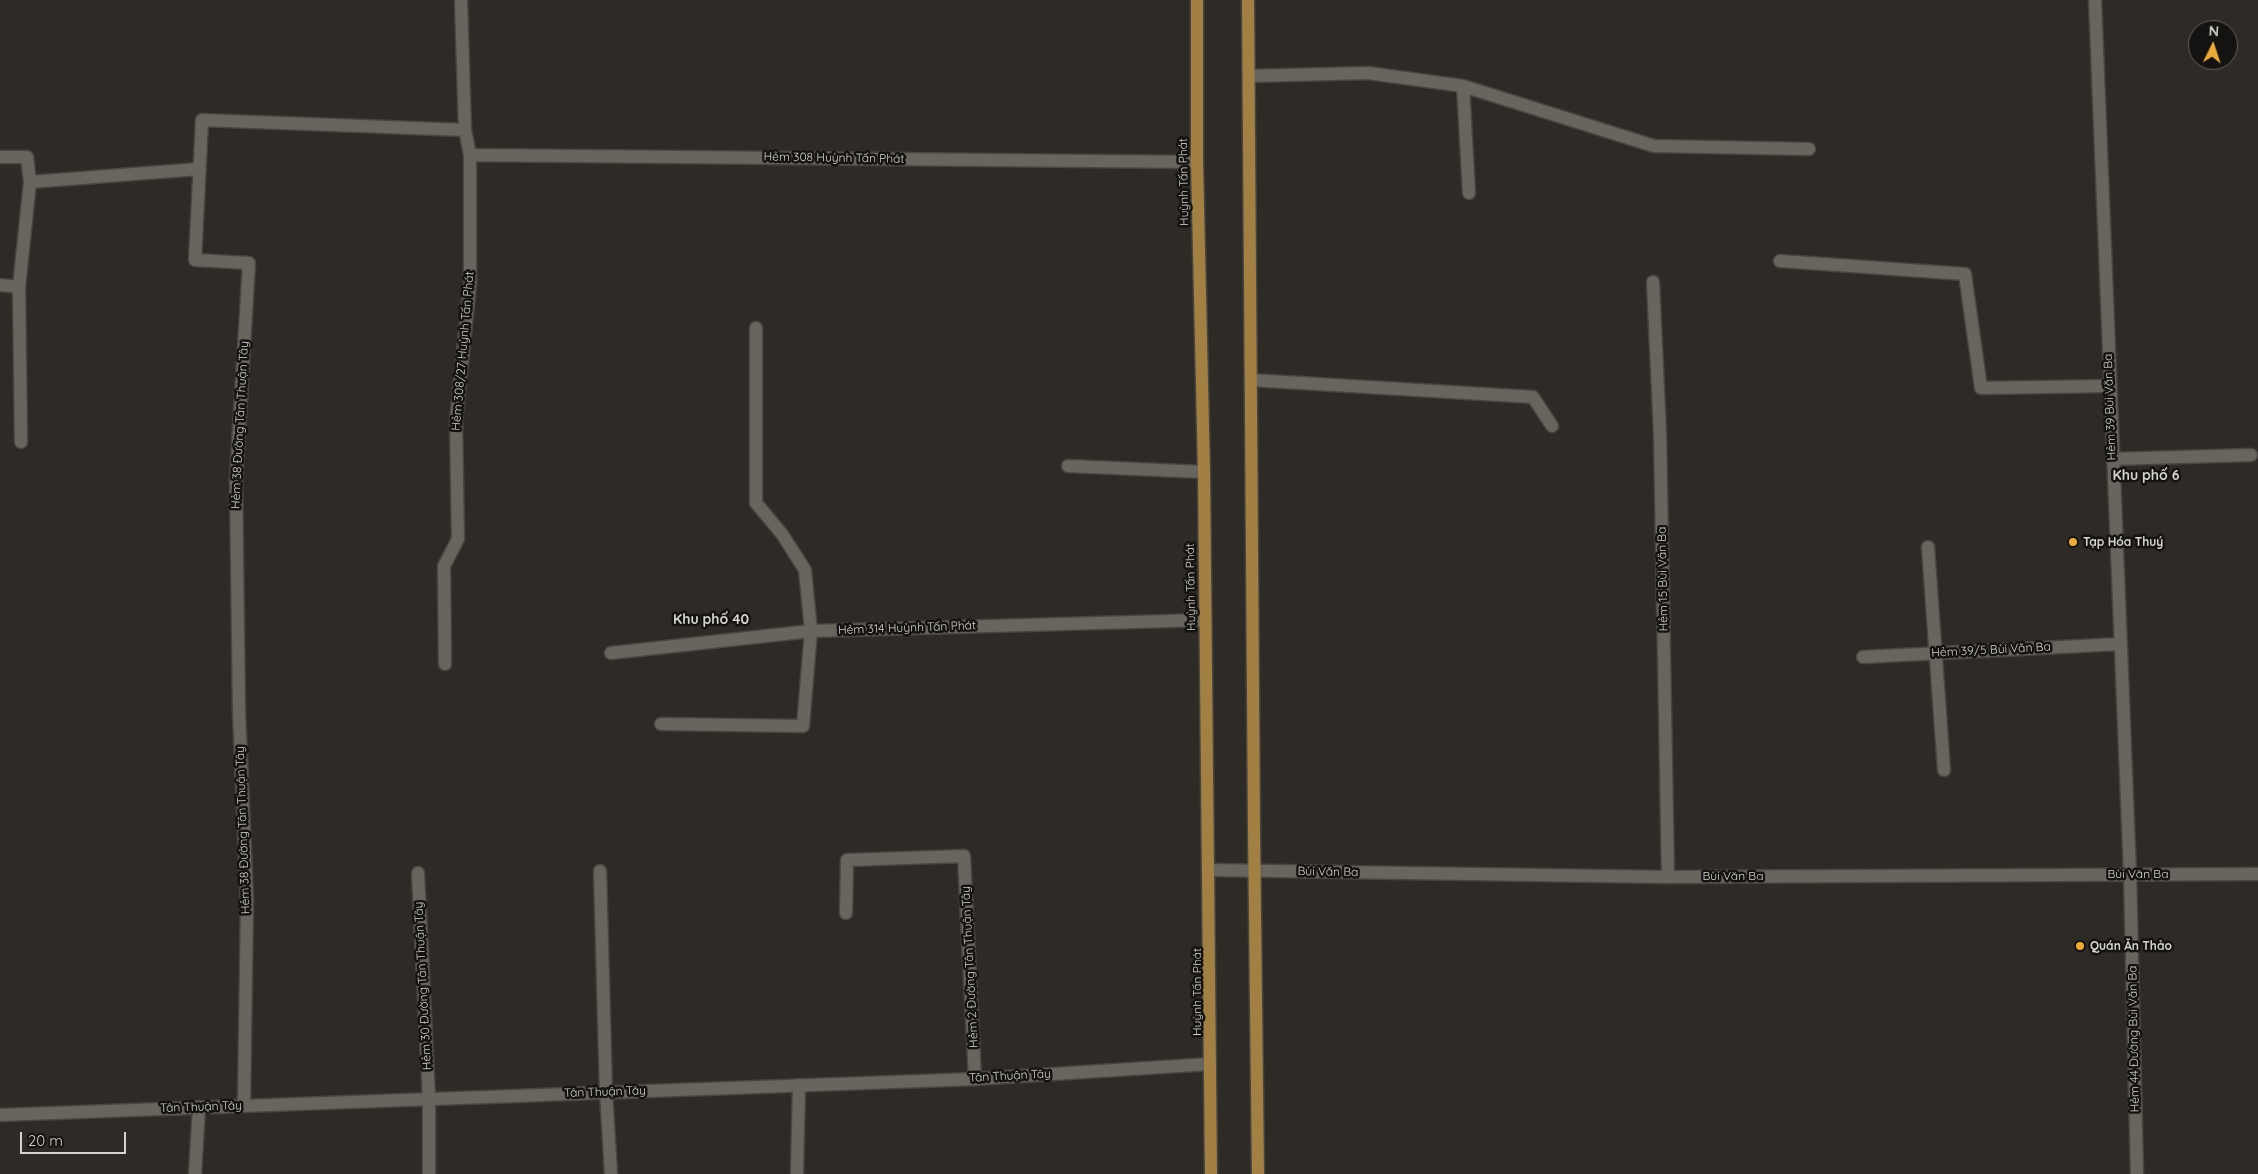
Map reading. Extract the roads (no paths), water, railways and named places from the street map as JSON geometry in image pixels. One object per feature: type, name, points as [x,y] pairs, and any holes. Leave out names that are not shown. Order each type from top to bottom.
[{"type":"main road","name":"Huỳnh Tấn Phát","points":[[1197,0],[1197,162],[1204,472],[1212,1174]]},
{"type":"main road","points":[[1248,0],[1258,1174]]},
{"type":"street","name":"Hẻm 308/27 Huỳnh Tấn Phát","points":[[445,664],[444,566],[458,539],[456,421],[470,284],[470,155],[465,130],[461,0]]},
{"type":"street","name":"Hẻm 39 Bùi Văn Ba","points":[[2094,0],[2130,874]]},
{"type":"street","points":[[1249,76],[1368,73],[1463,86],[1654,146],[1810,149]]},
{"type":"street","points":[[1463,86],[1469,193]]},
{"type":"street","name":"Hẻm 38 Đường Tân Thuận Tây","points":[[244,1105],[247,901],[239,712],[236,480],[249,263],[195,260],[202,120],[465,130]]},
{"type":"street","name":"Hẻm 308 Huỳnh Tấn Phát","points":[[470,155],[1197,162]]},
{"type":"street","points":[[0,157],[27,157],[30,182],[19,287],[21,442]]},
{"type":"street","points":[[30,182],[199,170]]},
{"type":"street","points":[[1780,261],[1966,274],[1981,388],[2110,386]]},
{"type":"street","name":"Hẻm 15 Bùi Văn Ba","points":[[1653,282],[1660,434],[1668,877]]},
{"type":"street","points":[[0,285],[19,287]]},
{"type":"street","points":[[661,724],[803,726],[811,631],[805,570],[782,534],[756,503],[756,328]]},
{"type":"street","points":[[1251,380],[1533,397],[1552,426]]},
{"type":"street","points":[[2112,459],[2251,455]]},
{"type":"street","points":[[1068,466],[1204,472]]},
{"type":"street","points":[[1928,547],[1944,770]]},
{"type":"street","name":"Hẻm 314 Huỳnh Tấn Phát","points":[[611,653],[811,631],[1205,620]]},
{"type":"street","name":"Hẻm 39/5 Bùi Văn Ba","points":[[1863,657],[2120,644]]},
{"type":"street","name":"Hẻm 2 Đường Tân Thuận Tây","points":[[846,912],[847,860],[964,856],[975,1079]]},
{"type":"street","name":"Bùi Văn Ba","points":[[1209,870],[1668,877],[2258,874]]},
{"type":"street","points":[[600,871],[606,1092],[611,1174]]},
{"type":"street","name":"Hẻm 30 Đường Tân Thuận Tây","points":[[418,873],[428,1099],[429,1174]]},
{"type":"street","name":"Hẻm 44 Đường Bùi Văn Ba","points":[[2130,874],[2137,1174]]},
{"type":"street","name":"Tân Thuận Tây","points":[[0,1115],[975,1079],[1210,1064]]},
{"type":"street","points":[[797,1174],[799,1085]]},
{"type":"street","points":[[195,1174],[199,1107]]},
{"type":"place","name":"Tạp Hóa Thuý","points":[[2073,542]]},
{"type":"place","name":"Quán Ăn Thảo","points":[[2080,946]]},
{"type":"district","name":"Khu phố 6","points":[[2146,476]]},
{"type":"district","name":"Khu phố 40","points":[[711,620]]}]
